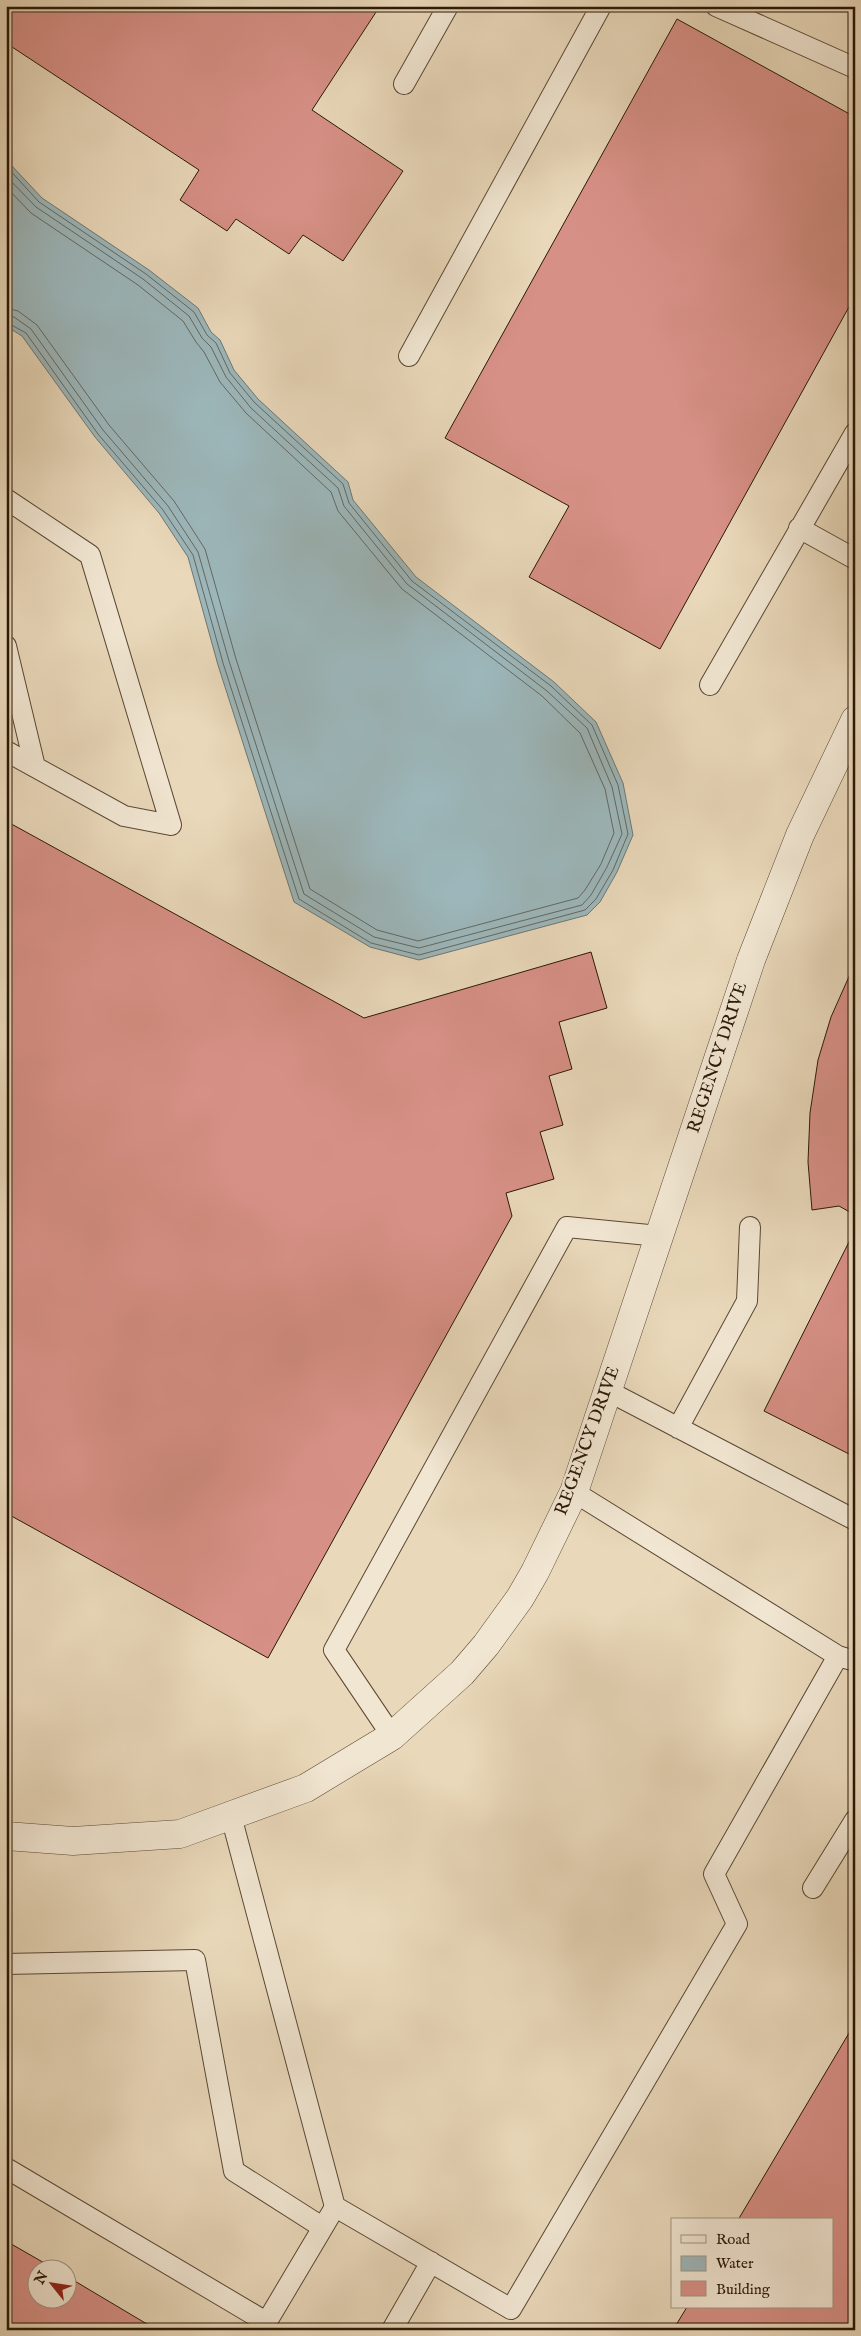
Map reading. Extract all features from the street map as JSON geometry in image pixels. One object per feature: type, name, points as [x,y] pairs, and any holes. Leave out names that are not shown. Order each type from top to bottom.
[{"type":"street","name":"REGENCY DRIVE","points":[[6,1836],[73,1841],[180,1834],[306,1788],[392,1736],[462,1674],[486,1646],[536,1572],[574,1492],[751,960],[800,836],[855,720]]},
{"type":"lane","points":[[404,84],[448,6]]},
{"type":"lane","points":[[408,356],[601,6]]},
{"type":"lane","points":[[716,6],[855,68]]},
{"type":"lane","points":[[710,685],[855,433]]},
{"type":"lane","points":[[6,499],[90,555],[171,826],[124,816],[6,751]]},
{"type":"lane","points":[[800,528],[855,559]]},
{"type":"lane","points":[[6,646],[35,767]]},
{"type":"lane","points":[[392,1736],[334,1650],[567,1227],[659,1236]]},
{"type":"lane","points":[[678,1428],[747,1302],[750,1227]]},
{"type":"lane","points":[[608,1391],[855,1520]]},
{"type":"lane","points":[[334,2206],[511,2309],[737,1924],[714,1874],[846,1659],[574,1492]]},
{"type":"lane","points":[[6,2168],[264,2326],[334,2206],[231,1816]]},
{"type":"lane","points":[[813,1888],[855,1820]]},
{"type":"lane","points":[[6,1964],[195,1960],[234,2171],[322,2227]]},
{"type":"lane","points":[[392,2330],[431,2262]]},
{"type":"water","points":[[6,156],[11,165],[42,198],[149,270],[198,308],[211,332],[220,340],[234,370],[258,399],[348,482],[353,500],[416,577],[554,682],[596,722],[623,783],[633,835],[617,872],[600,902],[587,915],[419,960],[370,947],[294,902],[218,665],[188,557],[159,513],[95,437],[22,336],[6,326]]},
{"type":"building","points":[[6,6],[380,6],[312,110],[403,171],[343,261],[303,235],[289,254],[236,219],[227,231],[180,200],[199,170],[6,43]]},
{"type":"building","points":[[677,19],[855,117],[855,296],[660,649],[529,577],[569,506],[445,438]]},
{"type":"building","points":[[6,821],[364,1018],[591,952],[607,1008],[559,1022],[572,1069],[549,1076],[563,1125],[540,1132],[554,1179],[506,1193],[512,1216],[268,1658],[6,1513]]},
{"type":"building","points":[[855,963],[855,1215],[839,1206],[812,1210],[808,1162],[810,1113],[818,1060],[831,1017]]},
{"type":"building","points":[[855,1230],[855,1457],[764,1411]]},
{"type":"building","points":[[855,2023],[855,2330],[673,2330],[686,2308],[834,2308],[834,2218],[739,2218]]},
{"type":"building","points":[[6,2241],[36,2258],[28,2258],[28,2308],[78,2308],[78,2283],[157,2330],[6,2330]]}]
